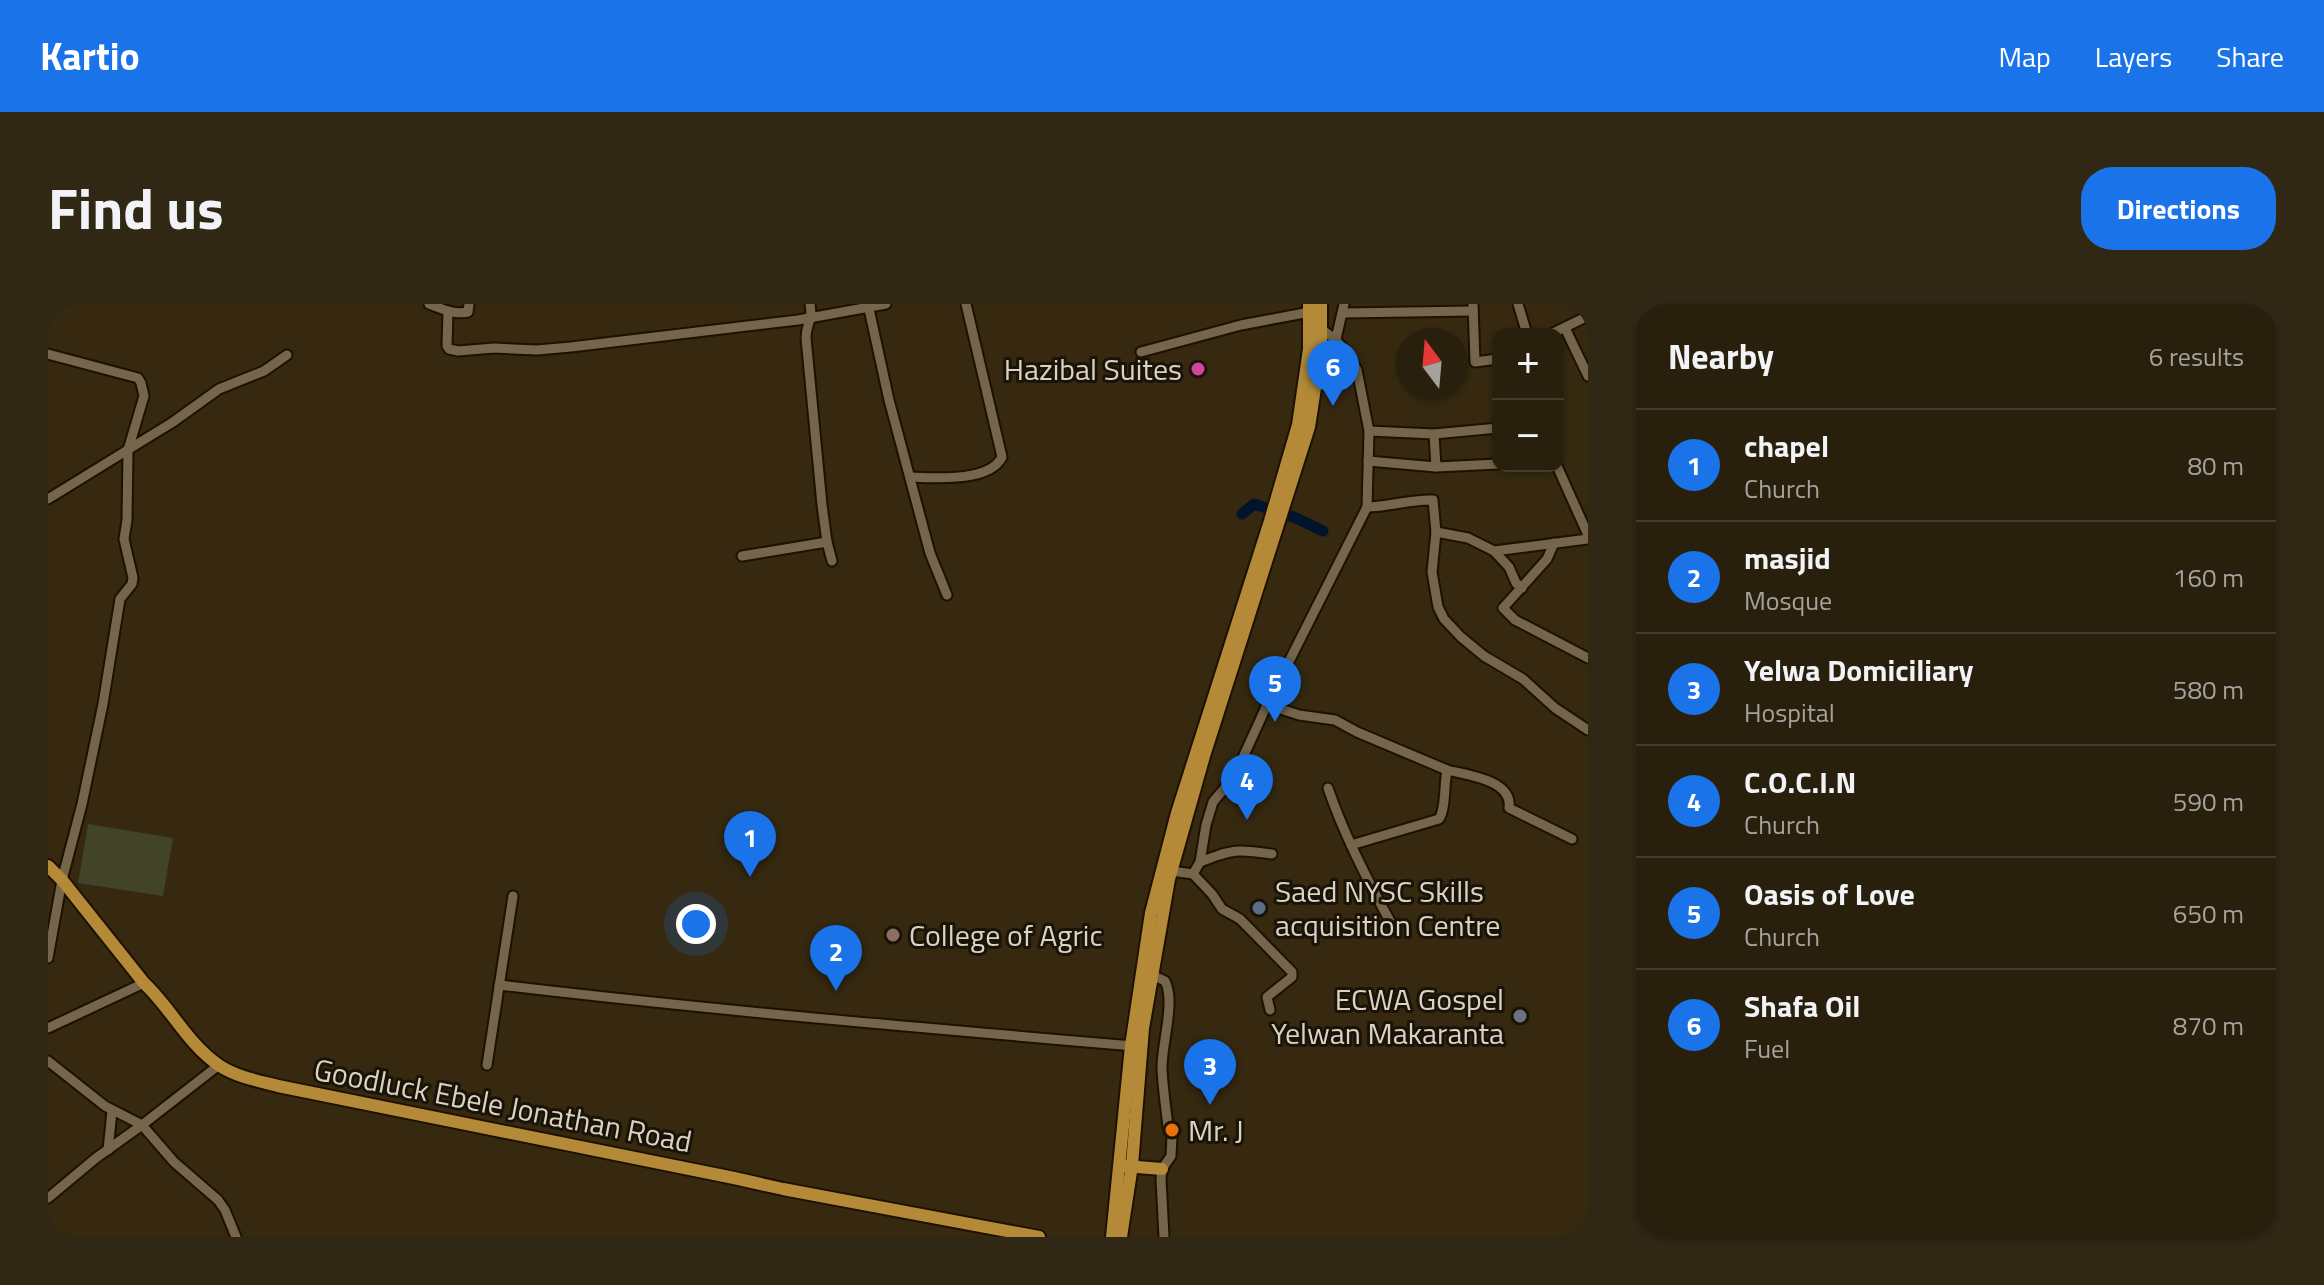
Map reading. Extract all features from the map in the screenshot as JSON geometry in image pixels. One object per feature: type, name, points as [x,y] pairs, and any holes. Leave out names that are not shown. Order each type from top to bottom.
[{"type":"main road","points":[[1121,1237],[1142,960],[1177,813],[1312,412],[1321,349],[1321,329],[1314,307]]},
{"type":"main road","points":[[1280,506],[1301,410],[1314,307]]},
{"type":"main road","points":[[1136,1046],[1171,871],[1274,523]]},
{"type":"main road","name":"Goodluck Ebele Jonathan Road","points":[[48,866],[199,1048],[219,1065],[236,1074],[278,1086],[783,1189],[1039,1237]]},
{"type":"main road","points":[[1126,1166],[1162,1169]]},
{"type":"main road","points":[[1112,1237],[1126,1166]]},
{"type":"street","points":[[429,304],[465,314],[469,304]]},
{"type":"street","points":[[810,304],[812,317],[806,328],[806,338],[827,542],[832,561]]},
{"type":"street","points":[[448,311],[449,349],[537,350],[659,338],[869,309],[886,304]]},
{"type":"street","points":[[911,477],[957,477],[979,473],[999,464],[1002,457],[966,304]]},
{"type":"street","points":[[1518,304],[1525,328]]},
{"type":"street","points":[[1584,304],[1588,314],[1565,328],[1588,376]]},
{"type":"street","points":[[1141,352],[1314,307]]},
{"type":"street","points":[[1336,339],[1344,308],[1473,308],[1475,362],[1492,360]]},
{"type":"street","points":[[869,309],[889,400],[930,553],[947,595]]},
{"type":"street","points":[[1193,874],[1200,862],[1213,802],[1234,777],[1367,507],[1369,431],[1357,370],[1336,339],[1321,329]]},
{"type":"street","points":[[48,354],[138,378],[144,396],[128,450],[124,539],[132,584],[120,599],[106,690],[62,880],[48,958]]},
{"type":"street","points":[[48,499],[219,389],[264,371],[287,355]]},
{"type":"street","points":[[1369,431],[1434,434],[1492,429]]},
{"type":"street","points":[[1434,434],[1436,467]]},
{"type":"street","points":[[1368,461],[1436,467],[1492,464]]},
{"type":"street","points":[[1494,551],[1588,537],[1560,472]]},
{"type":"street","points":[[1367,507],[1433,500],[1436,532],[1432,572],[1438,607],[1444,619],[1484,656],[1523,679],[1555,708],[1588,730]]},
{"type":"street","points":[[1436,532],[1468,538],[1494,551],[1522,588]]},
{"type":"street","points":[[742,556],[827,542]]},
{"type":"street","points":[[1554,543],[1547,559],[1503,608],[1515,620],[1588,658]]},
{"type":"street","points":[[1266,707],[1335,720],[1447,770],[1489,781],[1506,793],[1509,808],[1572,839]]},
{"type":"street","points":[[1351,845],[1439,819],[1443,813],[1447,770]]},
{"type":"street","points":[[1328,788],[1339,820],[1371,888],[1395,930]]},
{"type":"street","points":[[1200,862],[1231,850],[1272,854]]},
{"type":"street","points":[[1171,871],[1193,874],[1222,909],[1240,919],[1292,972],[1292,977],[1267,997],[1270,1010]]},
{"type":"street","points":[[487,1065],[513,896]]},
{"type":"street","points":[[1152,975],[1165,981],[1169,991],[1162,1067],[1168,1127],[1172,1136],[1171,1156],[1162,1169],[1164,1237]]},
{"type":"street","points":[[48,1028],[144,983]]},
{"type":"street","points":[[499,985],[878,1025],[1136,1046]]},
{"type":"street","points":[[48,1061],[87,1094],[112,1111],[142,1125],[174,1162],[218,1200],[236,1237]]},
{"type":"street","points":[[48,1198],[219,1065]]},
{"type":"street","points":[[108,1150],[112,1111]]},
{"type":"green space","points":[[88,824],[173,838],[163,896],[78,883]]},
{"type":"waterway","points":[[1242,514],[1254,504],[1323,531]]},
{"type":"place","name":"Hazibal Suites","points":[[1198,369]]},
{"type":"place","name":"Shafa Oil","points":[[1333,406]]},
{"type":"place","name":"Oasis of Love","points":[[1275,722]]},
{"type":"place","name":"C.O.C.I.N","points":[[1247,820]]},
{"type":"place","name":"chapel","points":[[750,877]]},
{"type":"place","name":"Saed NYSC Skills acquisition Centre","points":[[1259,908]]},
{"type":"place","name":"College of Agric","points":[[893,935]]},
{"type":"place","name":"masjid","points":[[836,991]]},
{"type":"place","name":"ECWA Gospel Yelwan Makaranta","points":[[1520,1016]]},
{"type":"place","name":"Yelwa Domiciliary","points":[[1210,1105]]},
{"type":"place","name":"Mr. J","points":[[1172,1130]]}]
